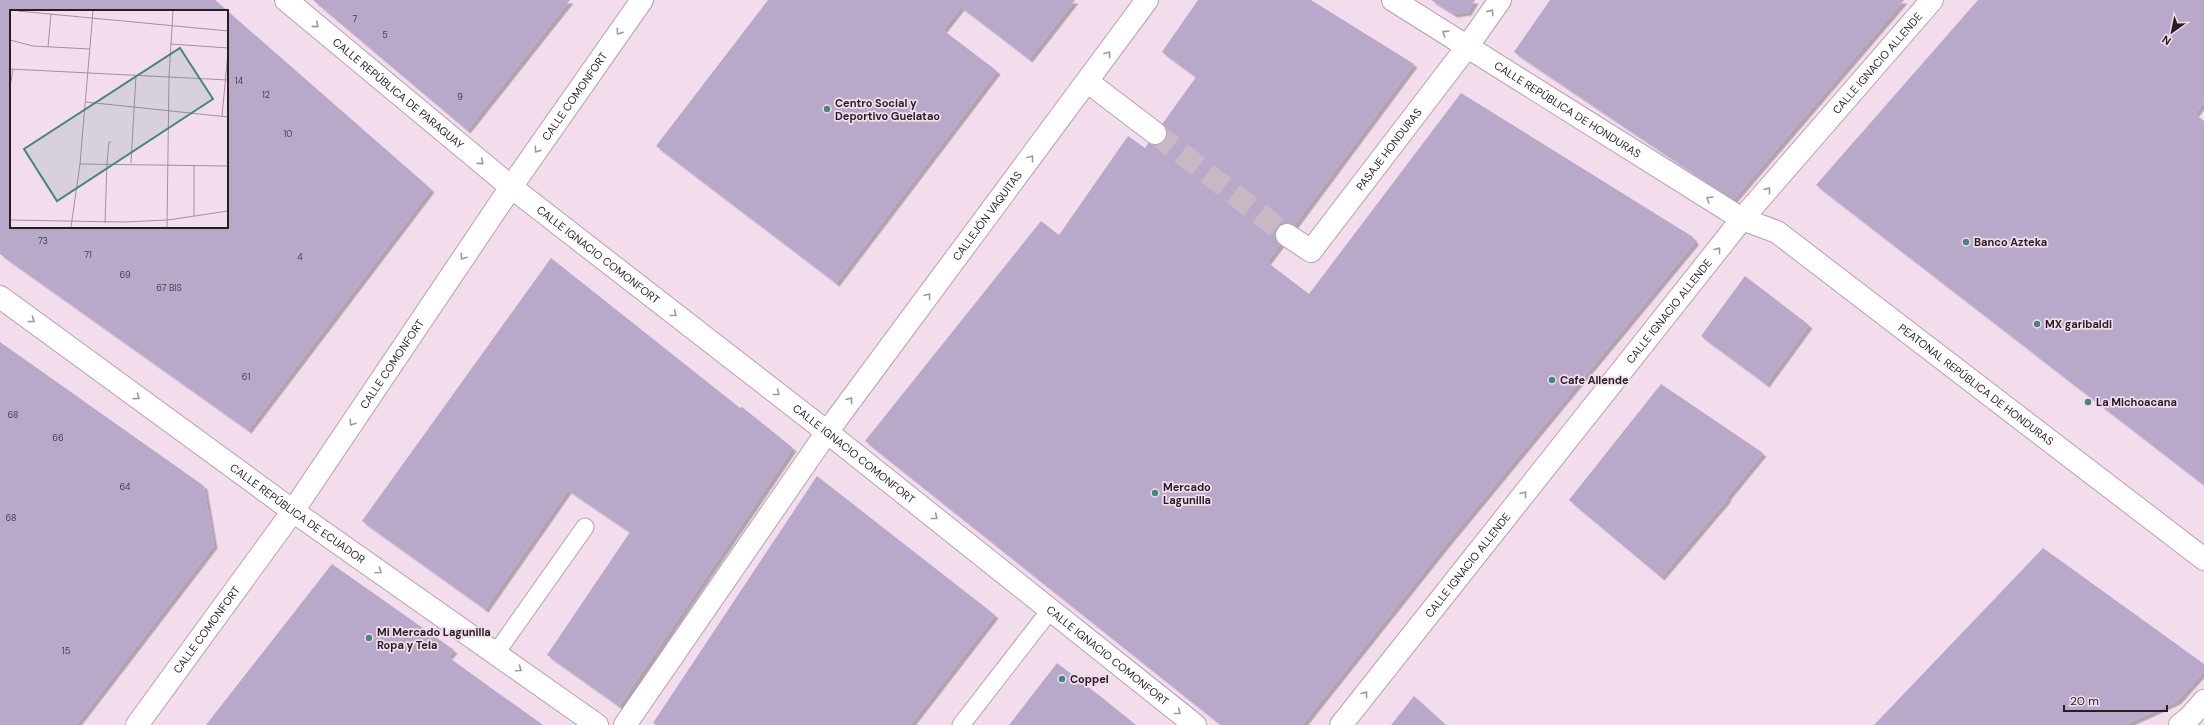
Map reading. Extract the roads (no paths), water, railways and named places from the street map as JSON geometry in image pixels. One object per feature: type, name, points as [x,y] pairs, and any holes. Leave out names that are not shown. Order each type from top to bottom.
[{"type":"street","name":"CALLE REPÚBLICA DE PARAGUAY","points":[[286,0],[511,187]]},
{"type":"street","name":"CALLE COMONFORT","points":[[137,725],[293,511],[511,187],[642,0]]},
{"type":"street","name":"CALLEJÓN VAQUITAS","points":[[625,725],[827,432],[1088,82],[1147,0]]},
{"type":"street","name":"CALLE REPÚBLICA DE HONDURAS","points":[[1394,0],[1742,219]]},
{"type":"street","name":"PASAJE HONDURAS","points":[[1287,235],[1311,251],[1467,47],[1500,0]]},
{"type":"street","name":"CALLE IGNACIO ALLENDE","points":[[1341,725],[1742,219],[1932,0]]},
{"type":"street","points":[[1088,82],[1155,133]]},
{"type":"street","name":"CALLE IGNACIO COMONFORT","points":[[511,187],[827,432],[1195,725]]},
{"type":"street","name":"PEATONAL REPÚBLICA DE HONDURAS","points":[[1742,219],[1777,232],[2204,559]]},
{"type":"street","name":"CALLE REPÚBLICA DE ECUADOR","points":[[0,297],[293,511],[597,725]]},
{"type":"street","points":[[2180,725],[2190,717],[2204,701]]},
{"type":"lane","points":[[496,653],[585,527]]},
{"type":"lane","points":[[960,725],[1051,609]]},
{"type":"tunnel","points":[[1155,133],[1287,235]]},
{"type":"place","name":"Centro Social y Deportivo Guelatao","points":[[827,109]]},
{"type":"place","name":"Banco Azteka","points":[[1966,242]]},
{"type":"place","name":"MX garibaldi","points":[[2037,324]]},
{"type":"place","name":"Cafe Allende","points":[[1552,380]]},
{"type":"place","name":"La Michoacana","points":[[2088,402]]},
{"type":"place","name":"Mercado Lagunilla","points":[[1155,493]]},
{"type":"place","name":"Mi Mercado Lagunilla Ropa y Tela","points":[[369,638]]},
{"type":"place","name":"Coppel","points":[[1062,679]]}]
